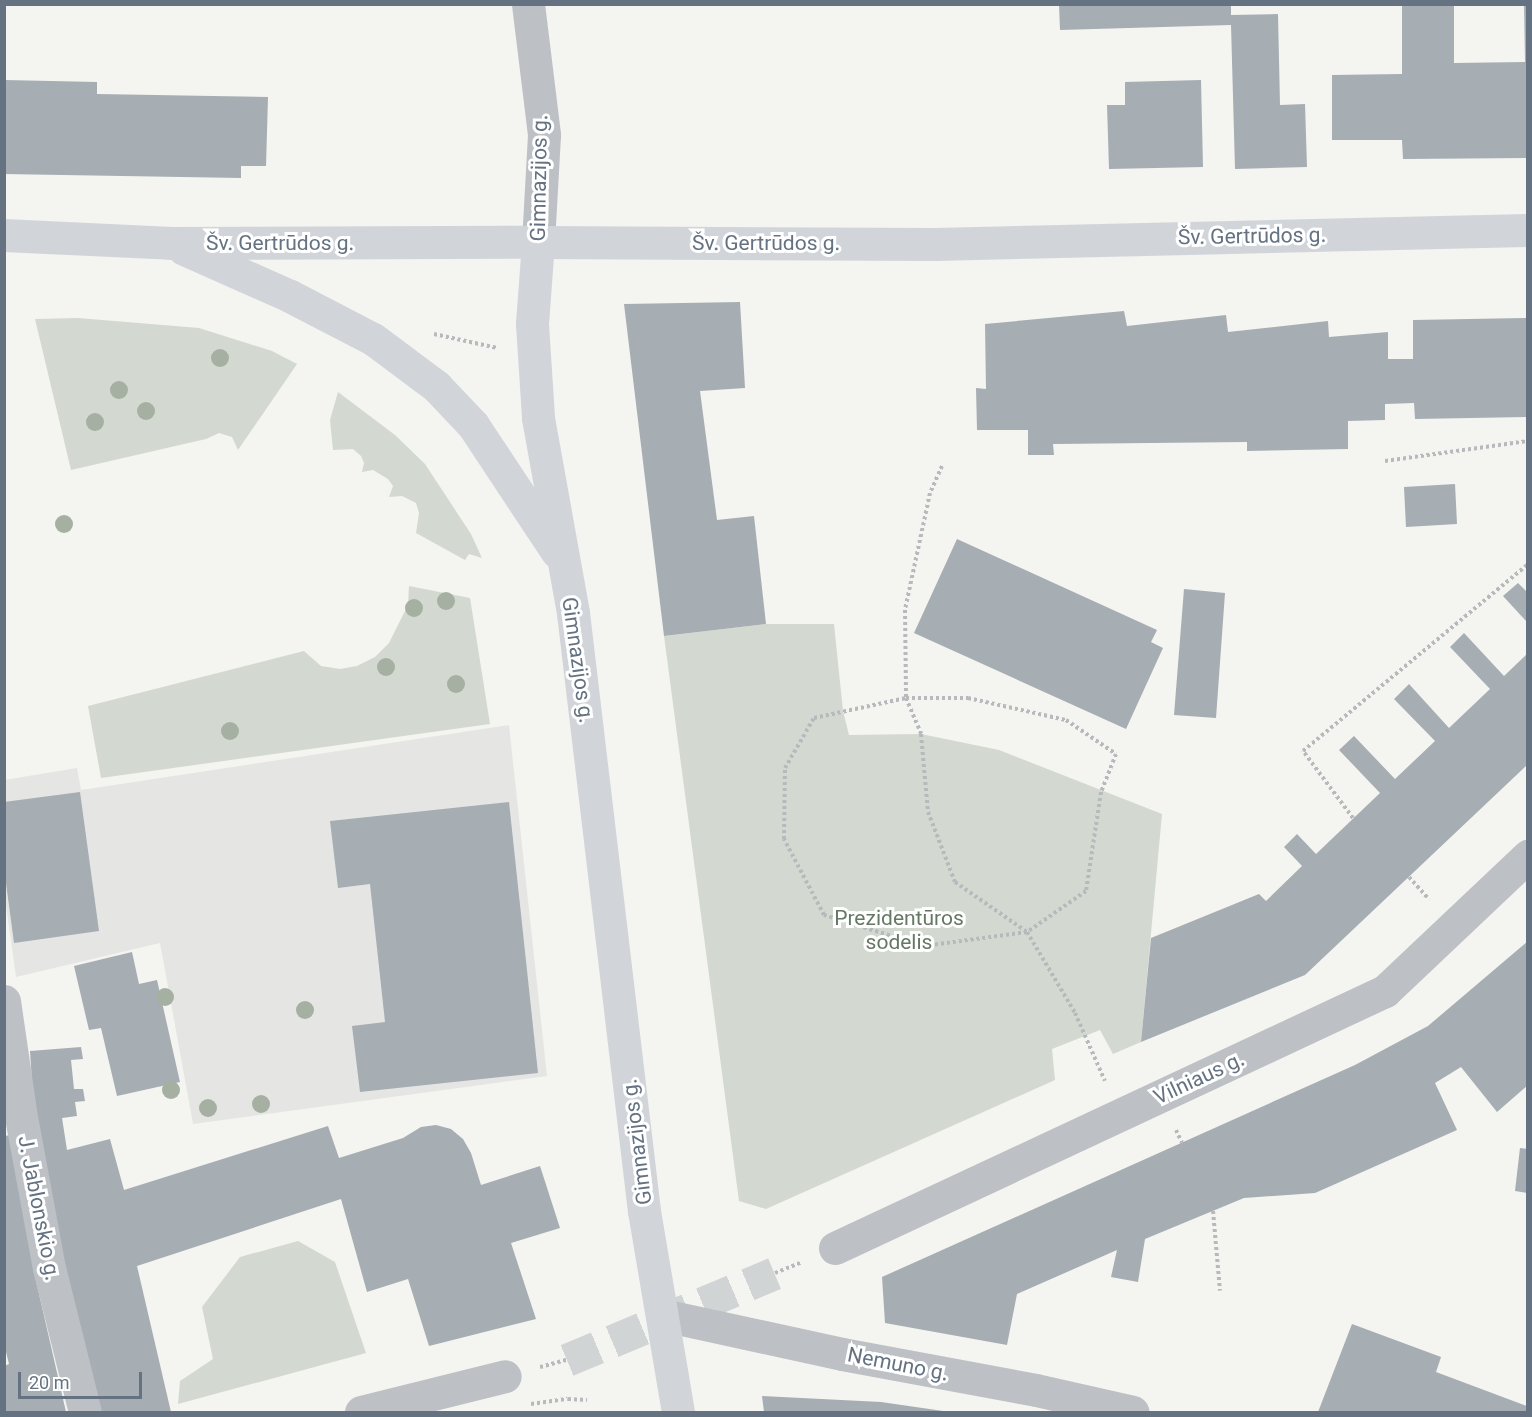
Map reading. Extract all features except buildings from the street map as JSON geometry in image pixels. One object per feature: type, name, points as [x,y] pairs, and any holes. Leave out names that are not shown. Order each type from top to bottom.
[{"type":"main road","name":"Šv. Gertrūdos g.","points":[[4,235],[171,243],[935,244],[1527,230]]},
{"type":"main road","name":"Gimnazijos g.","points":[[538,242],[532,324],[538,418],[580,669],[644,1211],[678,1413]]},
{"type":"main road","points":[[171,243],[290,296],[373,339],[436,386],[473,424],[563,560]]},
{"type":"street","name":"Gimnazijos g.","points":[[528,4],[544,135],[538,242]]},
{"type":"street","name":"Vilniaus g.","points":[[835,1248],[1385,991],[1527,856]]},
{"type":"street","name":"J. Jablonskio g.","points":[[4,1001],[21,1117],[49,1268],[85,1413]]},
{"type":"street","name":"Nemuno g.","points":[[663,1315],[1133,1413]]},
{"type":"street","points":[[360,1413],[505,1376]]},
{"type":"path","points":[[395,356],[416,330],[533,356]]},
{"type":"path","points":[[1384,461],[1527,441]]},
{"type":"path","points":[[942,466],[930,493],[905,610],[906,698],[921,734],[928,812],[956,882],[1028,932],[1075,1012],[1122,1114]]},
{"type":"path","points":[[1353,818],[1303,751],[1527,564]]},
{"type":"path","points":[[906,698],[968,698],[1066,720],[1116,754],[1101,792],[1086,891],[1028,932],[924,946],[824,915],[784,839],[785,768],[814,718],[906,698]]},
{"type":"path","points":[[1214,1211],[1220,1292]]},
{"type":"shaded area","points":[[509,725],[547,1076],[193,1124],[160,943],[16,977],[4,891],[4,780],[77,768],[81,790]]},
{"type":"green space","points":[[78,318],[199,328],[272,351],[297,364],[238,450],[232,437],[219,433],[206,439],[71,470],[35,319]]},
{"type":"green space","points":[[338,392],[395,435],[425,464],[471,534],[482,558],[469,554],[465,560],[416,533],[419,513],[416,503],[402,496],[389,497],[393,486],[388,479],[373,470],[362,472],[364,463],[361,456],[353,449],[333,450],[330,420]]},
{"type":"green space","points":[[409,586],[470,598],[490,724],[101,778],[88,706],[304,651],[321,666],[340,669],[357,666],[375,657],[389,643],[408,605]]},
{"type":"green space","name":"Prezidentūros sodelis","points":[[766,624],[834,624],[843,711],[849,735],[921,734],[999,750],[1162,814],[1141,1042],[1113,1054],[1100,1030],[1052,1049],[1055,1080],[766,1209],[739,1201],[664,636]]},
{"type":"green space","points":[[298,1241],[335,1262],[366,1353],[178,1404],[180,1381],[213,1359],[202,1307],[240,1257]]},
{"type":"tunnel","points":[[567,1360],[775,1273]]}]
